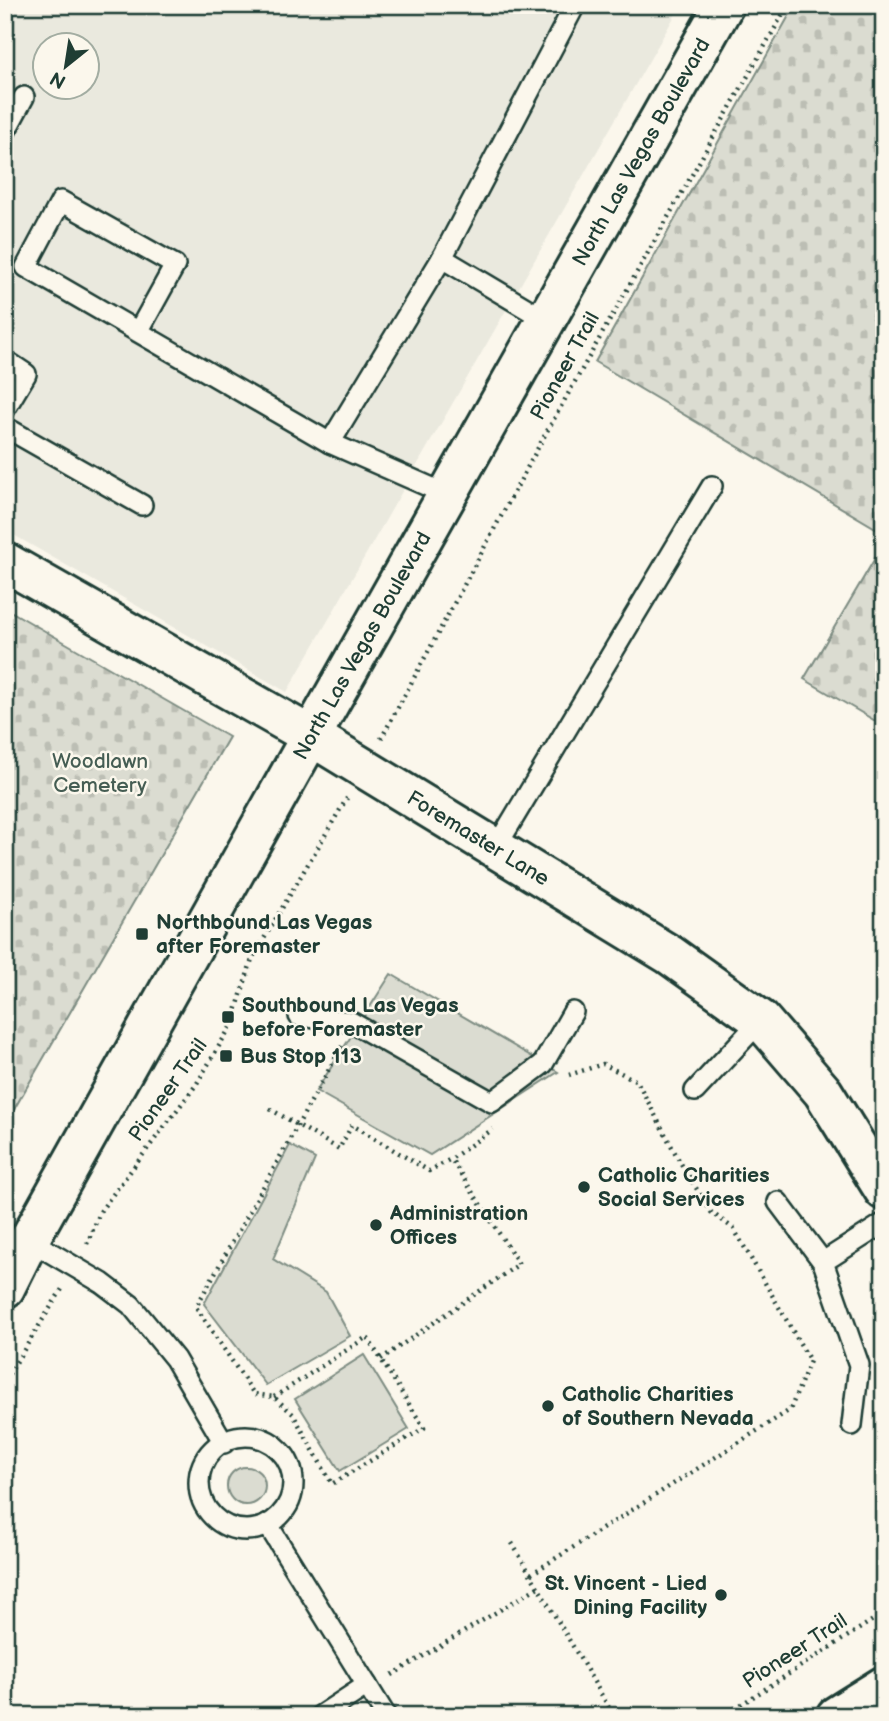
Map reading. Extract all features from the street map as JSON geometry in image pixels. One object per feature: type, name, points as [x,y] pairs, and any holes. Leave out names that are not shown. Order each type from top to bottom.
[{"type":"main road","name":"North Las Vegas Boulevard","points":[[5,1288],[29,1240],[310,736],[724,5]]},
{"type":"main road","name":"Foremaster Lane","points":[[5,562],[310,736],[670,956],[761,1020],[823,1092],[884,1190]]},
{"type":"main road","points":[[836,1716],[881,1692]]},
{"type":"lane","points":[[330,443],[442,258],[575,5]]},
{"type":"lane","points":[[5,132],[24,97]]},
{"type":"lane","points":[[138,332],[174,265],[61,201],[26,267],[138,332],[330,443],[448,495]]},
{"type":"lane","points":[[442,258],[546,320]]},
{"type":"lane","points":[[5,359],[26,374],[5,409]]},
{"type":"lane","points":[[5,427],[142,505]]},
{"type":"lane","points":[[495,849],[712,486]]},
{"type":"lane","points":[[299,1016],[351,1022],[492,1102],[543,1065],[573,1012]]},
{"type":"lane","points":[[695,1091],[761,1020]]},
{"type":"lane","points":[[778,1202],[823,1262],[859,1364],[852,1425]]},
{"type":"lane","points":[[823,1262],[884,1223]]},
{"type":"lane","points":[[29,1240],[102,1283],[131,1305],[176,1359],[224,1443]]},
{"type":"lane","points":[[245,1437],[260,1438],[284,1456],[291,1470],[291,1494],[281,1515],[268,1525],[253,1530],[237,1530],[222,1524],[210,1514],[202,1500],[200,1471],[217,1446],[224,1443],[245,1437]]},
{"type":"lane","points":[[268,1525],[386,1716]]},
{"type":"lane","points":[[320,1716],[368,1685]]},
{"type":"path","name":"Pioneer Trail","points":[[376,746],[545,433],[788,5]]},
{"type":"path","name":"Pioneer Trail","points":[[5,1380],[49,1313],[101,1210],[195,1085],[232,1024],[252,959],[340,810]]},
{"type":"path","points":[[274,1397],[367,1337],[424,1428],[332,1484],[293,1414],[274,1397],[254,1394],[196,1307],[348,1035]]},
{"type":"path","points":[[531,1574],[790,1410],[810,1362],[734,1229],[711,1212],[680,1162],[637,1081],[603,1064],[572,1073],[561,1081]]},
{"type":"path","points":[[270,1109],[339,1149],[352,1125],[429,1171],[451,1159],[495,1127]]},
{"type":"path","points":[[381,1359],[519,1264],[451,1159]]},
{"type":"path","points":[[512,1543],[614,1716]]},
{"type":"path","points":[[391,1675],[538,1587]]},
{"type":"path","name":"Pioneer Trail","points":[[723,1716],[884,1613]]},
{"type":"shaded area","points":[[5,5],[681,5],[287,692],[5,530]]},
{"type":"green space","points":[[795,5],[884,5],[884,533],[595,362]]},
{"type":"green space","points":[[884,543],[884,726],[804,679]]},
{"type":"green space","name":"Woodlawn Cemetery","points":[[5,608],[229,737],[5,1125]]},
{"type":"green space","points":[[391,974],[558,1072],[430,1155],[316,1091]]},
{"type":"green space","points":[[290,1145],[315,1159],[273,1259],[326,1292],[350,1336],[266,1385],[204,1304]]},
{"type":"green space","points":[[364,1355],[409,1429],[340,1471],[295,1399]]},
{"type":"green space","points":[[246,1467],[259,1473],[265,1486],[259,1499],[246,1505],[233,1499],[227,1486],[233,1473]]},
{"type":"place","name":"Northbound Las Vegas after Foremaster","points":[[142,934]]},
{"type":"place","name":"Southbound Las Vegas before Foremaster","points":[[228,1017]]},
{"type":"place","name":"Bus Stop 113","points":[[226,1056]]},
{"type":"place","name":"Catholic Charities Social Services","points":[[584,1187]]},
{"type":"place","name":"Administration Offices","points":[[376,1225]]},
{"type":"place","name":"Catholic Charities of Southern Nevada","points":[[548,1406]]},
{"type":"place","name":"St. Vincent - Lied Dining Facility","points":[[721,1595]]}]
